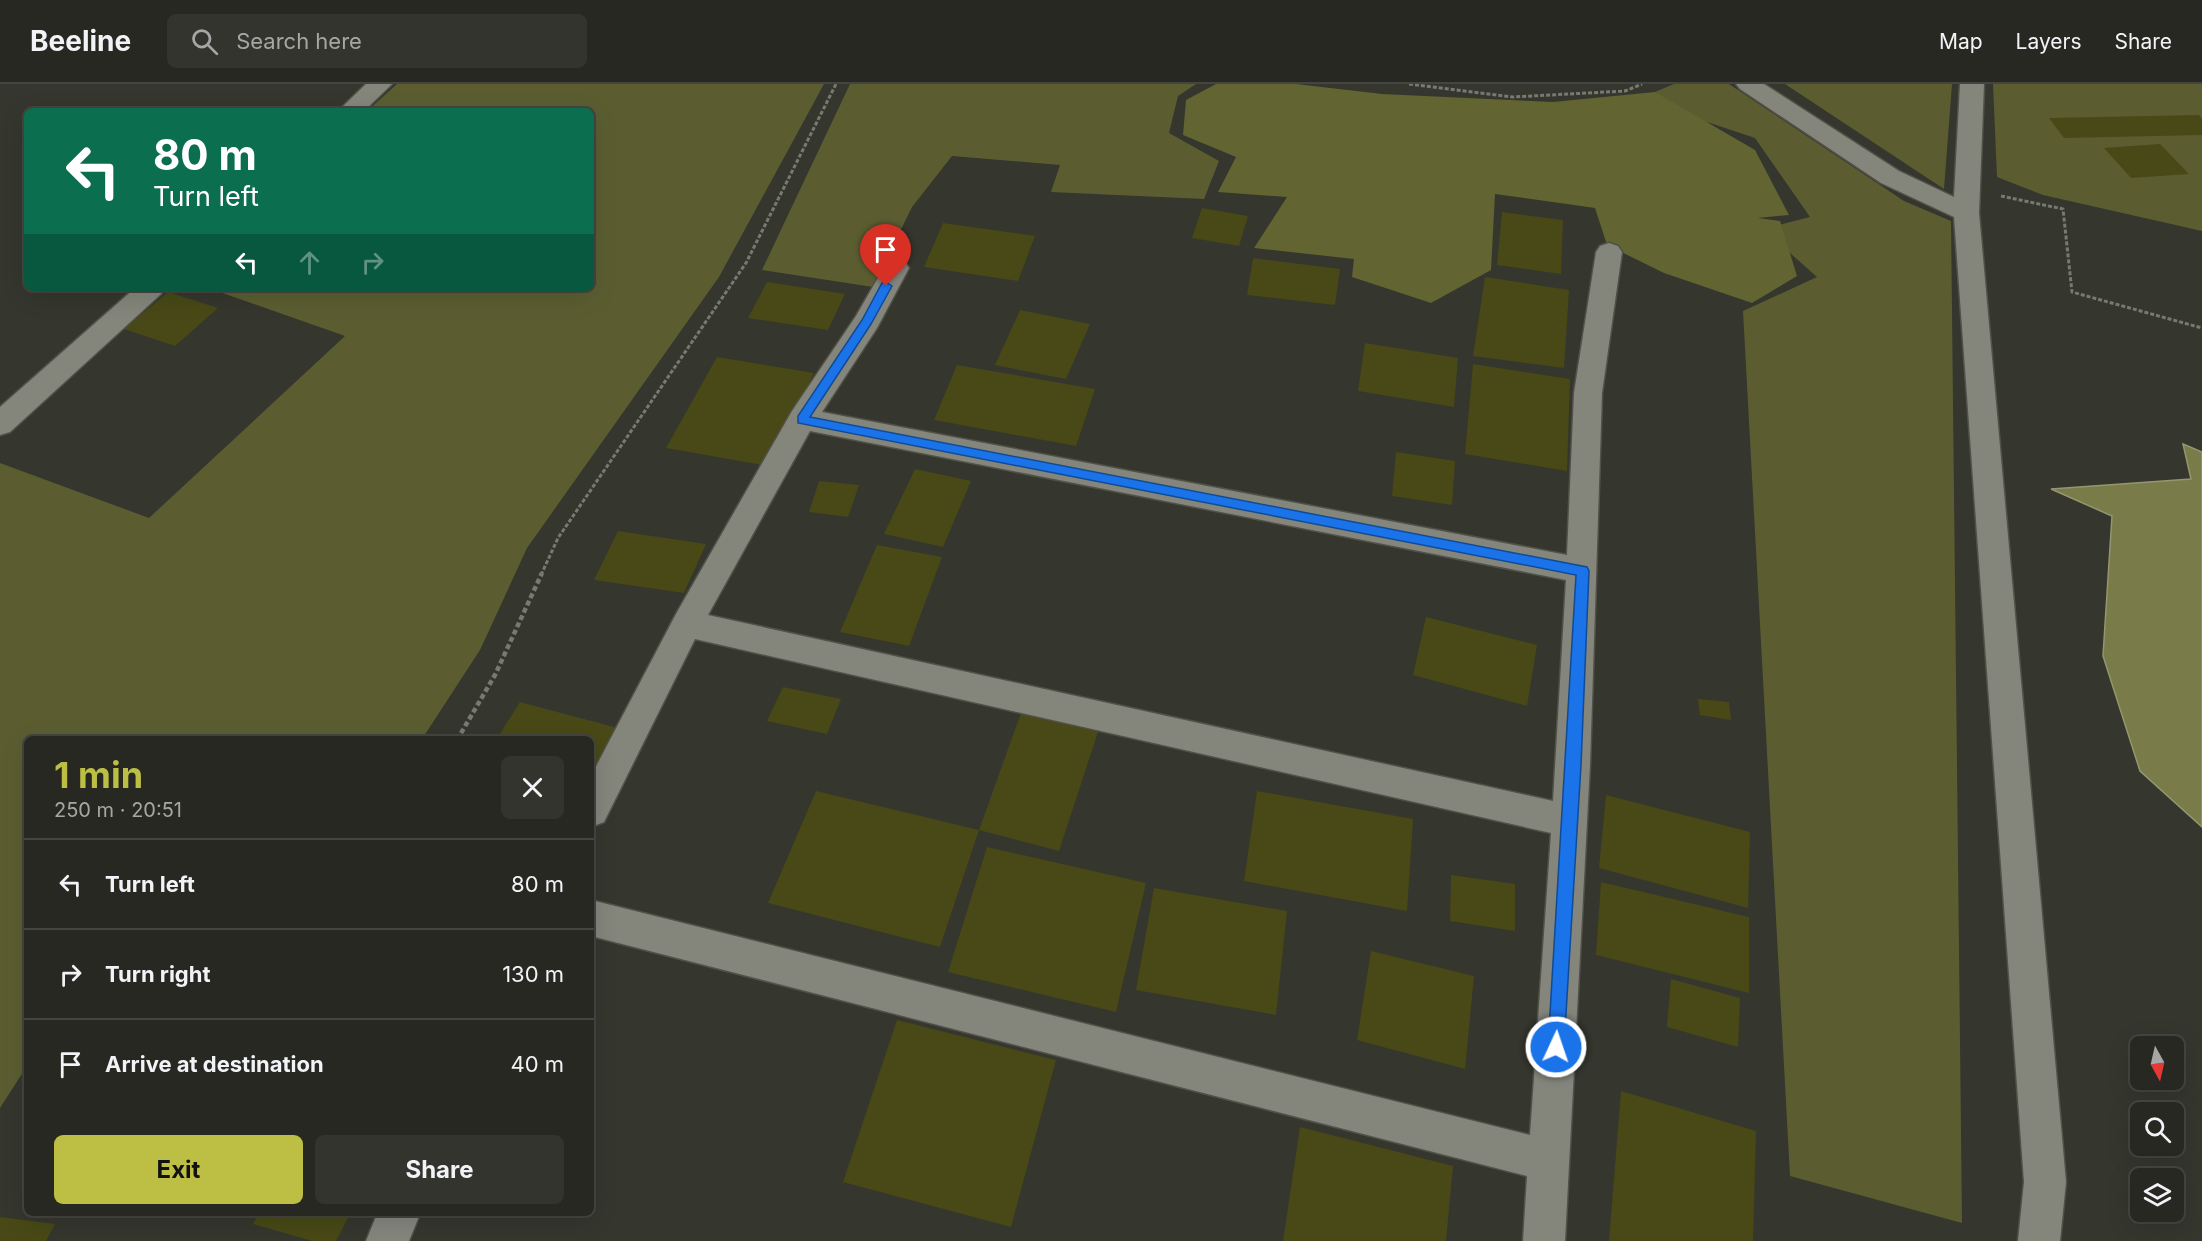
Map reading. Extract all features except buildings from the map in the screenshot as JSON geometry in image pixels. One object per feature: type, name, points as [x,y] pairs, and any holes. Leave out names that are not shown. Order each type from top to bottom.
[{"type":"street","points":[[353,108],[380,84]]},
{"type":"street","points":[[1748,84],[1890,177],[1967,201]]},
{"type":"street","points":[[1972,84],[1967,201],[2044,1182],[2039,1241]]},
{"type":"street","points":[[1544,1241],[1570,821],[1588,393],[1609,252]]},
{"type":"street","points":[[594,805],[687,624],[802,419],[867,321],[896,268]]},
{"type":"street","points":[[0,424],[149,291]]},
{"type":"street","points":[[802,419],[1582,571]]},
{"type":"street","points":[[687,624],[1570,821]]},
{"type":"street","points":[[594,919],[1549,1161]]},
{"type":"street","points":[[387,1241],[398,1216]]},
{"type":"path","points":[[459,736],[495,675],[558,538],[747,263],[836,84]]},
{"type":"path","points":[[1409,84],[1512,97],[1625,91],[1642,84]]},
{"type":"path","points":[[1967,201],[2063,209],[2072,292],[2202,328]]},
{"type":"shaded area","points":[[397,84],[824,84],[719,277],[527,548],[480,650],[424,736],[24,736],[24,1071],[0,1108],[0,463],[149,518],[345,336],[217,291],[594,291],[594,108],[370,108]]},
{"type":"shaded area","points":[[850,84],[1196,84],[1178,96],[1169,133],[1219,161],[1204,199],[1051,192],[1060,165],[952,156],[912,207],[873,287],[762,270]]},
{"type":"shaded area","points":[[1216,84],[1296,84],[1382,94],[1553,102],[1655,92],[1755,150],[1789,215],[1758,218],[1780,221],[1797,276],[1752,303],[1664,273],[1607,245],[1595,208],[1495,194],[1491,270],[1431,303],[1352,277],[1354,259],[1254,248],[1287,197],[1218,192],[1236,157],[1183,135],[1186,100]]},
{"type":"shaded area","points":[[1674,84],[1729,84],[1904,201],[1951,221],[1962,1223],[1790,1176],[1743,311],[1817,277],[1763,229],[1810,217],[1755,138],[1638,99]]},
{"type":"shaded area","points":[[1785,84],[1952,84],[1944,189]]},
{"type":"shaded area","points":[[1993,84],[2202,84],[2202,231],[2043,195],[1997,177]]},
{"type":"shaded area","points":[[2183,444],[2202,452],[2202,827],[2140,771],[2103,656],[2112,516],[2051,489],[2191,479]]},
{"type":"route","points":[[886,286],[867,321],[802,419],[1582,571],[1556,1047]]}]
